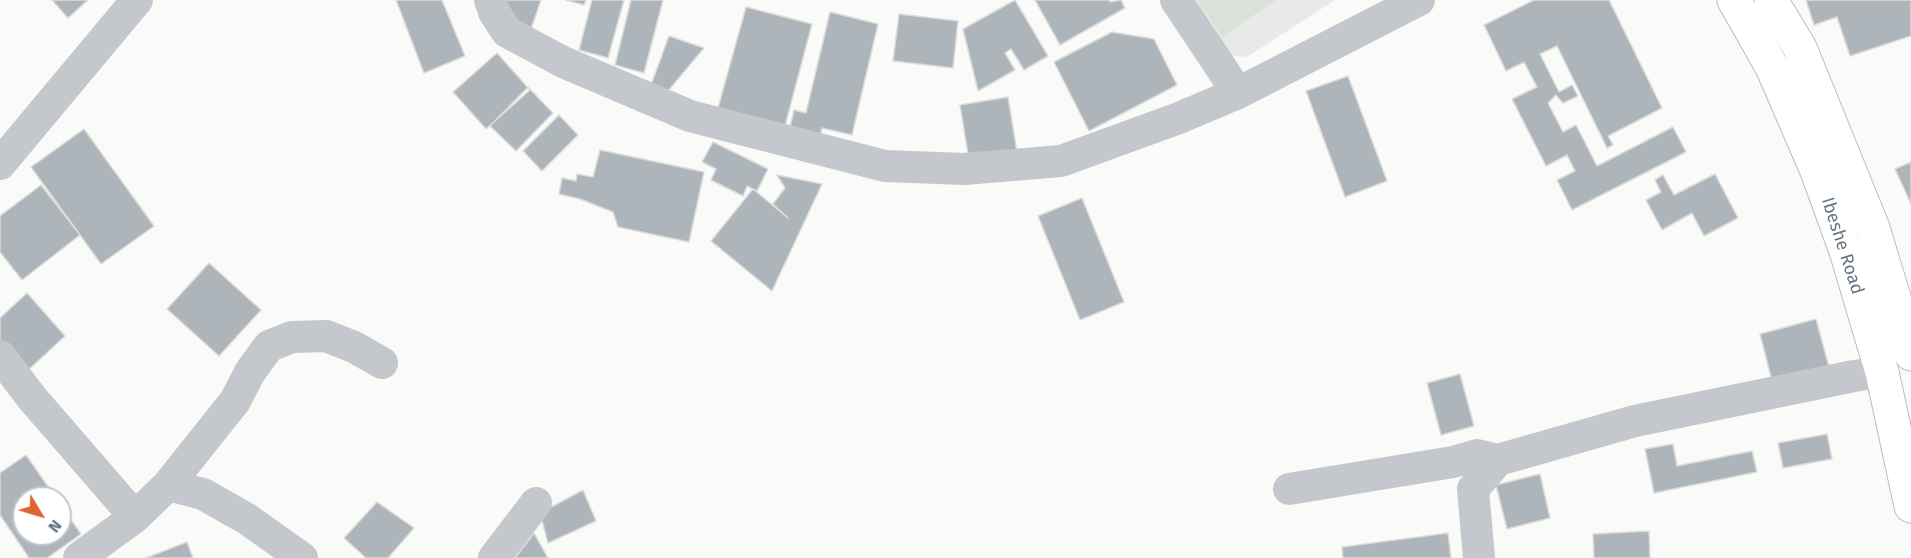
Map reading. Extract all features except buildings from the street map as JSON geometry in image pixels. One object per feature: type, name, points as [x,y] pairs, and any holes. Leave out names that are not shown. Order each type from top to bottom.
[{"type":"main road","name":"Ibeshe Road","points":[[1734,0],[1772,67],[1817,171],[1846,250],[1882,372],[1911,506]]},
{"type":"main road","name":"Ibeshe Road","points":[[1771,0],[1800,48],[1869,217],[1911,354]]},
{"type":"street","points":[[0,164],[137,0]]},
{"type":"street","points":[[490,0],[494,12],[507,32],[563,62],[690,116],[885,165],[964,169],[1061,161],[1179,118],[1238,93],[1419,0]]},
{"type":"street","points":[[1176,0],[1238,93]]},
{"type":"street","points":[[79,558],[135,517],[168,485],[234,401],[250,372],[269,346],[292,337],[326,336],[354,347],[382,363]]},
{"type":"street","points":[[0,356],[32,398],[135,517]]},
{"type":"street","points":[[1289,489],[1453,462],[1477,455],[1497,460],[1635,421],[1882,372]]},
{"type":"street","points":[[1479,558],[1473,489],[1497,460]]},
{"type":"street","points":[[168,485],[203,494],[247,519],[302,558]]},
{"type":"street","points":[[494,558],[536,503]]},
{"type":"shaded area","points":[[1192,0],[1335,0],[1247,57],[1228,55]]},
{"type":"shaded area","points":[[1197,0],[1276,0],[1222,37]]}]
